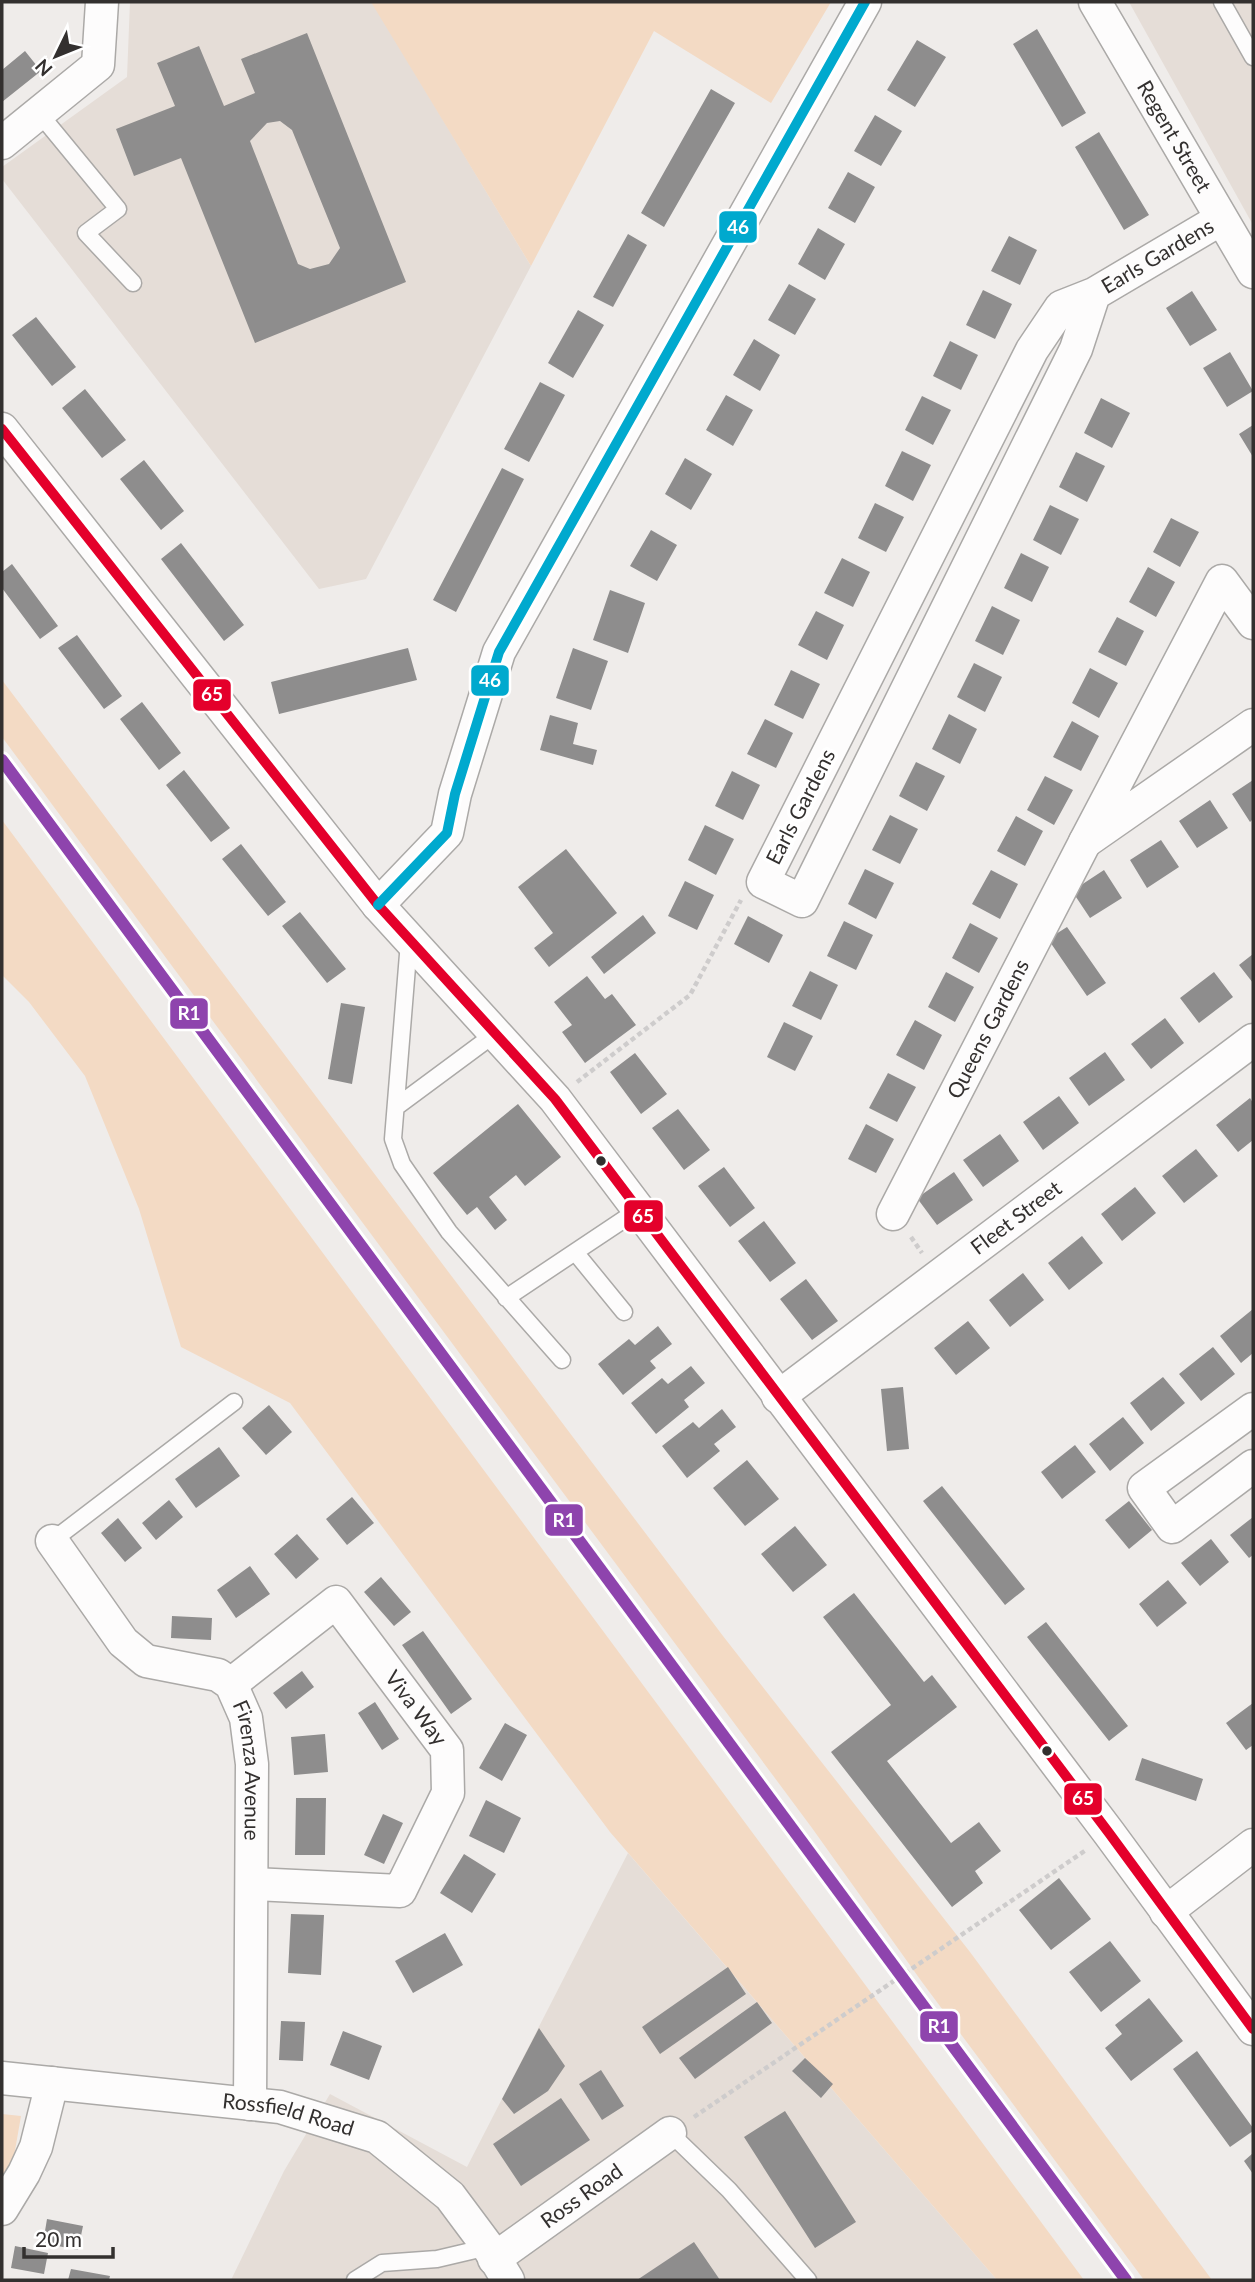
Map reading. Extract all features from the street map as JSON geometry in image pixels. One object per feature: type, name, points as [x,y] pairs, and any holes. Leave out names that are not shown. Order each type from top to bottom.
[{"type":"street","points":[[2,143],[98,65],[102,2]]},
{"type":"street","points":[[378,905],[447,833],[455,794],[499,652],[865,2]]},
{"type":"street","name":"Regent Street","points":[[1095,2],[1253,272]]},
{"type":"street","name":"Earls Gardens","points":[[1094,294],[1076,349],[802,901],[763,882],[1032,350],[1061,307],[1094,294],[1221,219]]},
{"type":"street","points":[[2,429],[378,905],[555,1099],[1110,1833],[1253,2029]]},
{"type":"street","name":"Queens Gardens","points":[[893,1214],[1222,581],[1252,620]]},
{"type":"street","points":[[898,617],[933,635]]},
{"type":"street","name":"Queens Gardens","points":[[1085,842],[1253,725]]},
{"type":"street","name":"Fleet Street","points":[[778,1397],[1253,1040]]},
{"type":"street","points":[[1253,1409],[1144,1488],[1172,1527],[1253,1466]]},
{"type":"street","name":"Firenza Avenue","points":[[52,1541],[123,1642],[146,1661],[218,1675],[231,1684],[246,1718],[252,1765],[250,2104]]},
{"type":"street","name":"Viva Way","points":[[231,1684],[336,1602],[447,1751],[448,1793],[400,1891],[252,1884]]},
{"type":"street","points":[[1166,1912],[1253,1844]]},
{"type":"street","name":"Rossfield Road","points":[[2,2078],[280,2107],[377,2137],[450,2196],[497,2262]]},
{"type":"street","points":[[2,2210],[36,2147],[52,2083]]},
{"type":"street","name":"Ross Road","points":[[497,2262],[670,2133]]},
{"type":"lane","points":[[1222,2],[1253,57]]},
{"type":"lane","points":[[39,113],[118,209],[86,233],[133,283]]},
{"type":"lane","points":[[410,940],[393,1139],[402,1164],[449,1231],[562,1360]]},
{"type":"lane","points":[[396,1107],[496,1032]]},
{"type":"lane","points":[[506,1298],[638,1210]]},
{"type":"lane","points":[[575,1252],[624,1312]]},
{"type":"lane","points":[[52,1541],[234,1402]]},
{"type":"lane","points":[[670,2133],[729,2190],[808,2280]]},
{"type":"lane","points":[[355,2280],[382,2263],[437,2259],[497,2262]]},
{"type":"path","points":[[555,1099],[690,995],[744,893],[763,882]]},
{"type":"path","points":[[893,1214],[940,1276]]},
{"type":"path","points":[[670,2133],[1110,1833]]},
{"type":"shaded area","points":[[130,2],[372,2],[531,266],[366,579],[319,589],[2,179],[2,167],[127,77]]},
{"type":"shaded area","points":[[371,2],[831,2],[771,103],[654,31],[531,266]]},
{"type":"shaded area","points":[[1129,2],[1253,2],[1253,225]]},
{"type":"shaded area","points":[[2,680],[723,1636],[970,1952],[1212,2280],[1144,2280],[2,737]]},
{"type":"shaded area","points":[[2,820],[1084,2280],[997,2280],[610,1832],[290,1403],[181,1347],[139,1209],[85,1076],[29,1002],[2,975]]},
{"type":"shaded area","points":[[628,1853],[997,2280],[231,2280],[284,2171],[330,2094],[467,2167]]},
{"type":"shaded area","points":[[2,2114],[21,2116],[13,2162],[2,2177]]},
{"type":"building","points":[[1037,29],[1086,113],[1062,127],[1013,44]]},
{"type":"building","points":[[307,33],[406,282],[255,343],[181,158],[134,176],[116,129],[175,106],[157,63],[199,46],[224,106],[255,93],[241,59]],"holes":[[[280,121],[292,130],[340,248],[329,264],[310,269],[298,264],[250,141],[267,123]]]},
{"type":"building","points":[[917,40],[946,57],[915,107],[887,90]]},
{"type":"building","points":[[25,51],[41,71],[2,102],[2,70]]},
{"type":"building","points":[[711,89],[735,103],[664,227],[641,213]]},
{"type":"building","points":[[875,115],[902,131],[881,166],[854,151]]},
{"type":"building","points":[[1099,132],[1149,215],[1124,230],[1075,147]]},
{"type":"building","points":[[848,172],[875,187],[855,223],[828,208]]},
{"type":"building","points":[[818,228],[845,244],[825,280],[798,264]]},
{"type":"building","points":[[628,234],[647,245],[613,307],[593,297]]},
{"type":"building","points":[[1009,236],[1037,250],[1020,285],[991,271]]},
{"type":"building","points":[[789,284],[816,299],[795,335],[768,320]]},
{"type":"building","points":[[983,290],[1012,304],[995,339],[966,325]]},
{"type":"building","points":[[1192,291],[1217,330],[1190,346],[1166,308]]},
{"type":"building","points":[[578,310],[604,325],[573,378],[548,363]]},
{"type":"building","points":[[36,317],[76,367],[52,386],[12,335]]},
{"type":"building","points":[[754,339],[780,355],[760,391],[733,375]]},
{"type":"building","points":[[950,341],[978,355],[961,390],[933,376]]},
{"type":"building","points":[[1230,352],[1253,391],[1227,407],[1203,368]]},
{"type":"building","points":[[540,382],[565,395],[529,462],[504,449]]},
{"type":"building","points":[[85,389],[126,440],[102,458],[62,408]]},
{"type":"building","points":[[726,395],[753,410],[733,446],[706,430]]},
{"type":"building","points":[[922,396],[951,410],[933,445],[905,430]]},
{"type":"building","points":[[1101,398],[1130,413],[1112,448],[1084,433]]},
{"type":"building","points":[[1253,425],[1253,457],[1239,434]]},
{"type":"building","points":[[902,451],[931,465],[913,501],[885,486]]},
{"type":"building","points":[[1076,452],[1105,466],[1087,502],[1059,487]]},
{"type":"building","points":[[685,458],[712,474],[691,510],[665,494]]},
{"type":"building","points":[[144,460],[184,511],[161,530],[120,479]]},
{"type":"building","points":[[502,468],[524,479],[456,612],[433,600]]},
{"type":"building","points":[[875,503],[904,517],[886,552],[858,538]]},
{"type":"building","points":[[1050,505],[1079,519],[1061,555],[1033,540]]},
{"type":"building","points":[[1171,518],[1199,532],[1180,567],[1153,552]]},
{"type":"building","points":[[651,530],[677,545],[657,581],[630,566]]},
{"type":"building","points":[[181,543],[244,625],[224,641],[161,559]]},
{"type":"building","points":[[1021,553],[1049,567],[1032,602],[1004,588]]},
{"type":"building","points":[[842,558],[870,572],[853,607],[824,593]]},
{"type":"building","points":[[12,564],[58,626],[40,639],[2,588],[2,572]]},
{"type":"building","points":[[1148,567],[1175,582],[1156,617],[1129,602]]},
{"type":"building","points":[[610,590],[645,603],[628,653],[593,640]]},
{"type":"building","points":[[992,606],[1020,620],[1003,655],[975,641]]},
{"type":"building","points":[[816,611],[844,625],[827,660],[798,645]]},
{"type":"building","points":[[1117,617],[1144,631],[1126,666],[1098,652]]},
{"type":"building","points":[[77,635],[122,696],[104,709],[58,648]]},
{"type":"building","points":[[408,648],[417,680],[279,714],[271,682]]},
{"type":"building","points":[[573,648],[608,661],[591,710],[556,698]]},
{"type":"building","points":[[974,663],[1002,677],[985,712],[957,697]]},
{"type":"building","points":[[1090,668],[1118,683],[1099,718],[1072,703]]},
{"type":"building","points":[[791,670],[820,684],[803,719],[774,705]]},
{"type":"building","points":[[142,702],[181,753],[159,770],[120,719]]},
{"type":"building","points":[[949,714],[977,729],[960,764],[932,749]]},
{"type":"building","points":[[550,715],[578,723],[573,744],[597,750],[593,765],[540,750]]},
{"type":"building","points":[[765,719],[793,733],[776,768],[747,754]]},
{"type":"building","points":[[1072,721],[1099,736],[1081,771],[1053,757]]},
{"type":"building","points":[[916,762],[945,776],[927,811],[899,796]]},
{"type":"building","points":[[184,770],[230,828],[211,842],[166,785]]},
{"type":"building","points":[[732,771],[760,785],[743,820],[715,806]]},
{"type":"building","points":[[1045,776],[1073,790],[1054,825],[1027,810]]},
{"type":"building","points":[[1253,780],[1253,819],[1250,822],[1232,794]]},
{"type":"building","points":[[1210,800],[1228,828],[1197,848],[1179,821]]},
{"type":"building","points":[[890,815],[918,829],[900,864],[872,850]]},
{"type":"building","points":[[1016,816],[1043,831],[1025,866],[997,851]]},
{"type":"building","points":[[705,825],[734,839],[716,875],[688,860]]},
{"type":"building","points":[[1161,840],[1179,867],[1147,888],[1130,860]]},
{"type":"building","points":[[241,844],[286,902],[268,916],[222,859]]},
{"type":"building","points":[[566,849],[617,913],[549,967],[534,948],[553,933],[518,887]]},
{"type":"building","points":[[865,869],[894,883],[876,919],[848,904]]},
{"type":"building","points":[[991,870],[1018,884],[1000,919],[972,904]]},
{"type":"building","points":[[1104,870],[1122,898],[1090,918],[1072,891]]},
{"type":"building","points":[[685,881],[714,895],[697,930],[668,916]]},
{"type":"building","points":[[300,912],[346,969],[327,983],[282,926]]},
{"type":"building","points":[[643,915],[656,933],[604,974],[591,957]]},
{"type":"building","points":[[748,916],[783,935],[769,963],[734,944]]},
{"type":"building","points":[[844,921],[873,935],[856,970],[827,956]]},
{"type":"building","points":[[970,923],[998,938],[979,973],[952,958]]},
{"type":"building","points":[[1067,927],[1106,983],[1087,996],[1048,939]]},
{"type":"building","points":[[1253,954],[1253,983],[1239,965]]},
{"type":"building","points":[[810,971],[838,985],[821,1020],[792,1006]]},
{"type":"building","points":[[946,972],[974,987],[955,1022],[928,1007]]},
{"type":"building","points":[[1214,972],[1233,997],[1199,1023],[1180,998]]},
{"type":"building","points":[[587,976],[605,999],[612,994],[636,1025],[585,1063],[562,1032],[572,1025],[554,1002]]},
{"type":"building","points":[[341,1003],[365,1007],[352,1084],[328,1079]]},
{"type":"building","points":[[1165,1018],[1184,1043],[1151,1069],[1131,1044]]},
{"type":"building","points":[[915,1020],[942,1035],[924,1070],[896,1055]]},
{"type":"building","points":[[784,1022],[813,1036],[795,1071],[767,1057]]},
{"type":"building","points":[[1105,1052],[1125,1080],[1089,1106],[1069,1078]]},
{"type":"building","points":[[635,1053],[667,1094],[641,1114],[610,1072]]},
{"type":"building","points":[[888,1073],[916,1087],[897,1122],[869,1108]]},
{"type":"building","points":[[1059,1096],[1079,1123],[1043,1150],[1023,1122]]},
{"type":"building","points":[[1250,1098],[1253,1103],[1253,1140],[1238,1152],[1216,1125]]},
{"type":"building","points":[[518,1104],[561,1157],[525,1186],[516,1175],[489,1197],[507,1220],[495,1230],[477,1207],[467,1215],[433,1173]]},
{"type":"building","points":[[678,1109],[710,1150],[684,1170],[652,1128]]},
{"type":"building","points":[[866,1124],[894,1139],[876,1173],[848,1159]]},
{"type":"building","points":[[1000,1134],[1019,1161],[983,1187],[963,1160]]},
{"type":"building","points":[[1196,1149],[1218,1176],[1184,1203],[1162,1176]]},
{"type":"building","points":[[724,1167],[755,1208],[730,1227],[698,1186]]},
{"type":"building","points":[[954,1172],[973,1200],[937,1225],[917,1198]]},
{"type":"building","points":[[1135,1187],[1156,1213],[1122,1241],[1101,1214]]},
{"type":"building","points":[[764,1221],[796,1263],[770,1282],[738,1241]]},
{"type":"building","points":[[1082,1236],[1103,1263],[1069,1290],[1048,1263]]},
{"type":"building","points":[[1023,1273],[1044,1300],[1010,1327],[989,1300]]},
{"type":"building","points":[[806,1279],[838,1321],[812,1340],[780,1299]]},
{"type":"building","points":[[1253,1309],[1253,1353],[1241,1363],[1220,1336]]},
{"type":"building","points":[[968,1321],[990,1348],[956,1375],[934,1348]]},
{"type":"building","points":[[658,1326],[672,1344],[650,1361],[656,1368],[623,1395],[598,1364],[629,1339],[635,1345]]},
{"type":"building","points":[[1213,1347],[1235,1374],[1201,1401],[1179,1374]]},
{"type":"building","points":[[691,1366],[705,1383],[684,1400],[689,1407],[656,1434],[631,1403],[662,1378],[668,1384]]},
{"type":"building","points":[[1163,1377],[1185,1403],[1151,1431],[1130,1403]]},
{"type":"building","points":[[903,1387],[909,1449],[887,1451],[881,1389]]},
{"type":"building","points":[[269,1405],[292,1432],[266,1455],[242,1428]]},
{"type":"building","points":[[722,1409],[736,1427],[714,1444],[720,1451],[687,1478],[662,1446],[693,1422],[699,1428]]},
{"type":"building","points":[[1123,1417],[1144,1443],[1110,1471],[1089,1444]]},
{"type":"building","points":[[1075,1445],[1096,1472],[1062,1499],[1041,1472]]},
{"type":"building","points":[[219,1447],[240,1476],[196,1508],[175,1479]]},
{"type":"building","points":[[747,1460],[779,1499],[745,1526],[713,1488]]},
{"type":"building","points":[[942,1486],[1025,1589],[1005,1605],[923,1501]]},
{"type":"building","points":[[352,1497],[374,1523],[347,1545],[326,1519]]},
{"type":"building","points":[[169,1500],[183,1517],[156,1540],[142,1523]]},
{"type":"building","points":[[1129,1501],[1152,1530],[1129,1549],[1105,1520]]},
{"type":"building","points":[[1253,1517],[1253,1555],[1249,1558],[1230,1535]]},
{"type":"building","points":[[118,1518],[142,1548],[125,1562],[101,1533]]},
{"type":"building","points":[[795,1526],[827,1565],[793,1592],[761,1554]]},
{"type":"building","points":[[297,1534],[319,1559],[296,1579],[274,1554]]},
{"type":"building","points":[[1211,1539],[1229,1562],[1200,1586],[1181,1563]]},
{"type":"building","points":[[250,1566],[270,1594],[236,1618],[217,1590]]},
{"type":"building","points":[[381,1577],[411,1612],[394,1626],[364,1592]]},
{"type":"building","points":[[1168,1580],[1187,1603],[1157,1627],[1139,1604]]},
{"type":"building","points":[[854,1593],[924,1682],[932,1675],[957,1707],[887,1761],[951,1843],[979,1822],[1001,1851],[975,1871],[983,1883],[952,1907],[831,1752],[891,1705],[823,1617]]},
{"type":"building","points":[[172,1616],[212,1618],[211,1640],[171,1638]]},
{"type":"building","points":[[1046,1622],[1128,1726],[1109,1741],[1027,1637]]},
{"type":"building","points":[[423,1631],[472,1699],[451,1714],[402,1645]]},
{"type":"building","points":[[302,1671],[314,1687],[286,1709],[273,1693]]},
{"type":"building","points":[[375,1702],[399,1739],[382,1750],[358,1713]]},
{"type":"building","points":[[1253,1703],[1253,1745],[1246,1750],[1226,1723]]},
{"type":"building","points":[[505,1723],[527,1735],[502,1781],[479,1768]]},
{"type":"building","points":[[325,1734],[328,1772],[294,1775],[291,1737]]},
{"type":"building","points":[[1142,1758],[1203,1779],[1196,1801],[1135,1780]]},
{"type":"building","points":[[296,1798],[326,1798],[325,1855],[295,1855]]},
{"type":"building","points":[[486,1800],[521,1818],[504,1853],[469,1836]]},
{"type":"building","points":[[383,1814],[403,1823],[384,1864],[364,1855]]},
{"type":"building","points":[[464,1854],[496,1874],[472,1913],[440,1893]]},
{"type":"building","points":[[1059,1878],[1091,1919],[1051,1950],[1019,1910]]},
{"type":"building","points":[[291,1914],[324,1915],[321,1975],[288,1973]]},
{"type":"building","points":[[445,1933],[463,1965],[413,1993],[395,1961]]},
{"type":"building","points":[[1110,1941],[1141,1981],[1101,2012],[1069,1972]]},
{"type":"building","points":[[728,1967],[746,1994],[660,2054],[642,2027]]},
{"type":"building","points":[[1149,1998],[1183,2041],[1131,2081],[1105,2048],[1122,2034],[1115,2025]]},
{"type":"building","points":[[757,2002],[772,2023],[695,2079],[679,2058]]},
{"type":"building","points":[[281,2021],[305,2022],[303,2061],[279,2060]]},
{"type":"building","points":[[539,2028],[565,2066],[548,2091],[514,2114],[502,2099]]},
{"type":"building","points":[[343,2031],[382,2046],[369,2080],[330,2065]]},
{"type":"building","points":[[1197,2051],[1253,2128],[1253,2131],[1230,2147],[1173,2069]]},
{"type":"building","points":[[805,2058],[833,2084],[821,2098],[792,2071]]},
{"type":"building","points":[[601,2070],[624,2106],[602,2120],[579,2084]]},
{"type":"building","points":[[561,2098],[590,2140],[521,2186],[493,2144]]},
{"type":"building","points":[[785,2111],[856,2222],[815,2248],[744,2137]]},
{"type":"building","points":[[1253,2153],[1253,2174],[1244,2161]]},
{"type":"building","points":[[47,2219],[83,2226],[78,2250],[43,2243]]},
{"type":"building","points":[[694,2242],[720,2280],[637,2280]]},
{"type":"building","points":[[15,2246],[48,2253],[44,2274],[11,2268]]},
{"type":"building","points":[[71,2269],[110,2276],[109,2280],[68,2280]]},
{"type":"transit line","name":"46","points":[[378,905],[447,833],[455,794],[499,652],[865,2]]},
{"type":"transit line","name":"65","points":[[2,429],[378,905],[555,1099],[1109,1833],[1253,2029]]},
{"type":"transit line","name":"R1","points":[[2,760],[1126,2280]]}]
